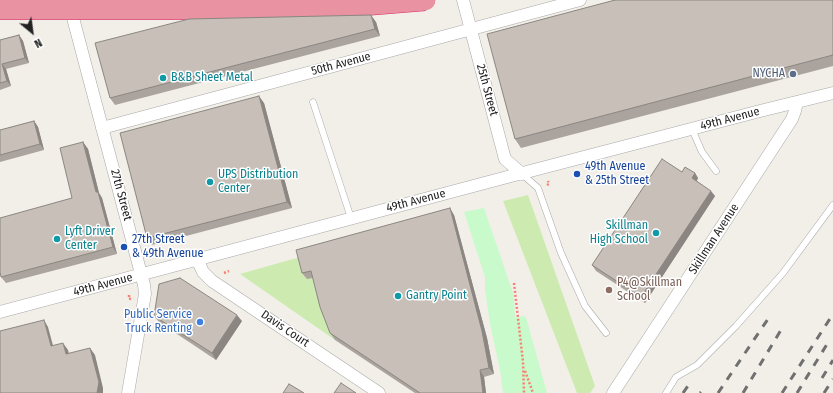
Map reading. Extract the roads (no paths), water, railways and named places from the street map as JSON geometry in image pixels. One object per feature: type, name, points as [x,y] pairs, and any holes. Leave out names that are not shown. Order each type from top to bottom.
[{"type":"highway","points":[[0,9],[305,9],[364,6],[425,0]]},
{"type":"street","name":"27th Street","points":[[69,0],[144,285],[145,294],[128,393]]},
{"type":"street","name":"25th Street","points":[[463,0],[505,159],[522,174]]},
{"type":"street","name":"50th Avenue","points":[[102,128],[580,0]]},
{"type":"street","name":"49th Avenue","points":[[0,312],[351,218],[760,111],[833,94]]},
{"type":"street","name":"Skillman Avenue","points":[[613,393],[792,119],[796,112],[796,102]]},
{"type":"street","name":"Davis Court","points":[[196,259],[203,272],[212,281],[379,393]]},
{"type":"lane","points":[[313,102],[351,218]]},
{"type":"lane","points":[[692,129],[702,152],[716,171]]},
{"type":"lane","points":[[522,174],[538,188],[561,253],[585,306],[606,332]]},
{"type":"lane","points":[[666,393],[676,377],[697,365],[736,326],[783,273],[833,205]]},
{"type":"railway","points":[[782,393],[833,314]]},
{"type":"railway","points":[[718,393],[770,316]]},
{"type":"railway","points":[[743,393],[784,325]]},
{"type":"railway","points":[[797,393],[829,341]]},
{"type":"railway","points":[[822,378],[833,360]]},
{"type":"railway","points":[[824,393],[833,379]]},
{"type":"railway","points":[[683,393],[690,383]]},
{"type":"place","name":"NYCHA","points":[[793,74]]},
{"type":"place","name":"B&B Sheet Metal","points":[[163,78]]},
{"type":"place","name":"49th Avenue & 25th Street","points":[[577,174]]},
{"type":"place","name":"UPS Distribution Center","points":[[210,182]]},
{"type":"place","name":"Skillman High School","points":[[656,233]]},
{"type":"place","name":"Lyft Driver Center","points":[[57,239]]},
{"type":"place","name":"27th Street & 49th Avenue","points":[[124,247]]},
{"type":"place","name":"P4@Skillman School","points":[[609,290]]},
{"type":"place","name":"Gantry Point","points":[[398,296]]},
{"type":"place","name":"Public Service Truck Renting","points":[[200,322]]}]
